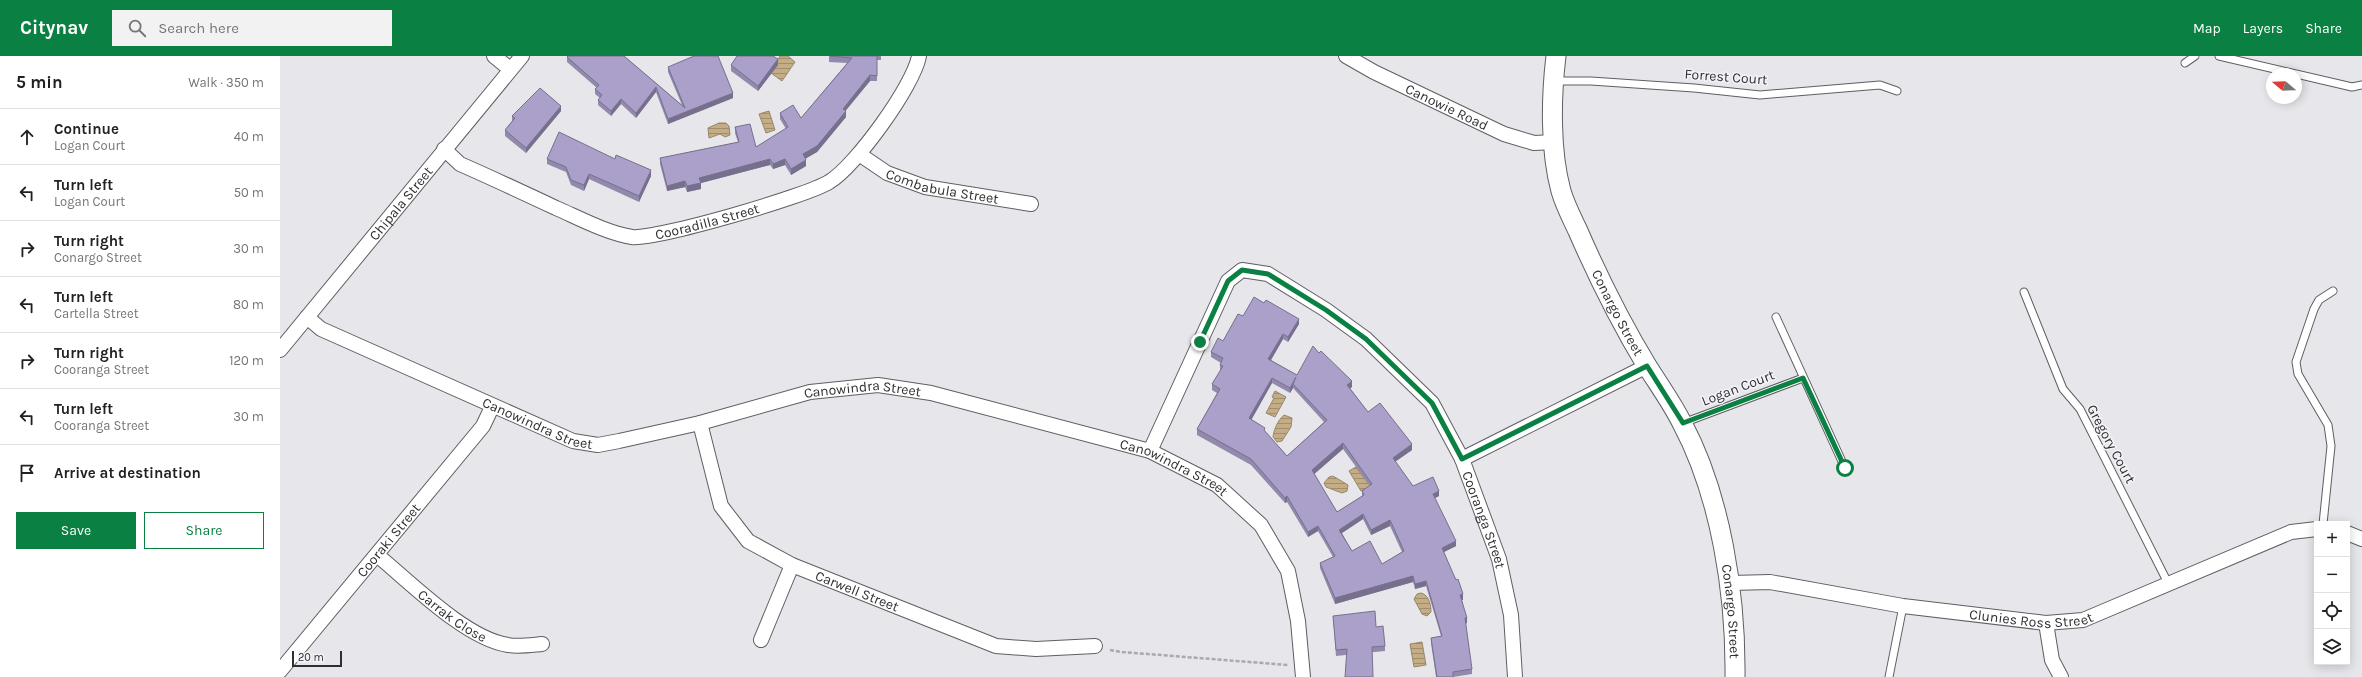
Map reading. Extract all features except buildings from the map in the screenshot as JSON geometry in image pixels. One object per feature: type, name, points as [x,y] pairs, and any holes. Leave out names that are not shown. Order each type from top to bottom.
[{"type":"street","points":[[494,56],[510,70]]},
{"type":"street","name":"Chipala Street","points":[[280,350],[522,56]]},
{"type":"street","name":"Cooradilla Street","points":[[444,149],[460,164],[589,223],[633,237],[671,230],[791,198],[830,182],[859,154],[906,88],[917,65],[919,56]]},
{"type":"street","name":"Canowie Road","points":[[1346,56],[1374,72],[1504,134],[1534,143],[1554,142]]},
{"type":"street","name":"Conargo Street","points":[[1556,56],[1553,81],[1554,142],[1561,191],[1593,267],[1647,366],[1683,423],[1704,476],[1717,521],[1730,583],[1735,647],[1735,677]]},
{"type":"street","name":"Combabula Street","points":[[859,154],[887,173],[925,187],[1031,204]]},
{"type":"street","name":"Cooranga Street","points":[[1150,451],[1228,281],[1242,270],[1268,274],[1326,310],[1366,339],[1432,403],[1462,459],[1499,559],[1511,615],[1515,677]]},
{"type":"street","name":"Canowindra Street","points":[[307,317],[321,329],[492,407],[573,441],[598,445],[700,423],[810,392],[878,385],[931,393],[1150,451],[1217,485],[1261,525],[1288,571],[1298,622],[1303,671]]},
{"type":"street","points":[[1462,459],[1647,366]]},
{"type":"street","name":"Cooraki Street","points":[[280,671],[483,426],[492,407]]},
{"type":"street","name":"Carwell Street","points":[[700,423],[721,506],[748,541],[792,565],[996,646],[1036,649],[1096,646]]},
{"type":"street","name":"Clunies Ross Street","points":[[1730,583],[1770,582],[1902,606],[2046,623],[2083,620],[2169,585],[2291,532],[2314,529]]},
{"type":"street","points":[[2350,534],[2362,539]]},
{"type":"street","name":"Carrak Close","points":[[377,555],[458,622],[482,637],[508,645],[542,644]]},
{"type":"street","points":[[760,640],[792,565]]},
{"type":"street","points":[[2046,623],[2052,660],[2061,677]]},
{"type":"lane","points":[[2185,63],[2195,56]]},
{"type":"lane","points":[[2219,56],[2352,87],[2362,85]]},
{"type":"lane","name":"Forrest Court","points":[[1553,81],[1591,81],[1760,95],[1880,85],[1897,90]]},
{"type":"lane","points":[[2323,521],[2331,446],[2328,425],[2298,374],[2296,362],[2314,309],[2319,300],[2333,291]]},
{"type":"lane","name":"Gregory Court","points":[[2024,292],[2063,390],[2080,409],[2169,585]]},
{"type":"lane","points":[[1776,317],[1845,468]]},
{"type":"lane","name":"Logan Court","points":[[1683,423],[1803,378]]},
{"type":"lane","points":[[1889,677],[1902,606]]},
{"type":"path","points":[[1096,646],[1122,652],[1270,664],[1303,671]]},
{"type":"shaded area","points":[[780,56],[788,56],[795,62],[782,81],[771,73]]},
{"type":"shaded area","points":[[769,111],[775,130],[766,133],[759,114]]},
{"type":"shaded area","points":[[719,123],[726,123],[729,126],[730,135],[725,137],[720,134],[709,138],[708,128]]},
{"type":"shaded area","points":[[1275,391],[1286,397],[1275,417],[1266,413],[1274,398],[1272,397]]},
{"type":"shaded area","points":[[1284,415],[1292,418],[1291,427],[1282,441],[1277,442],[1273,437],[1274,431],[1278,422]]},
{"type":"shaded area","points":[[1356,467],[1370,486],[1361,491],[1349,471]]},
{"type":"shaded area","points":[[1333,476],[1348,485],[1347,491],[1342,493],[1326,487],[1324,483],[1329,477]]},
{"type":"shaded area","points":[[1421,593],[1428,598],[1430,603],[1431,612],[1427,616],[1422,614],[1414,599],[1417,594]]},
{"type":"shaded area","points":[[1422,642],[1426,665],[1414,667],[1410,644]]},
{"type":"route","points":[[1200,342],[1228,281],[1242,270],[1268,274],[1326,310],[1366,339],[1432,403],[1462,459],[1647,366],[1683,423],[1803,378],[1845,468]]}]
